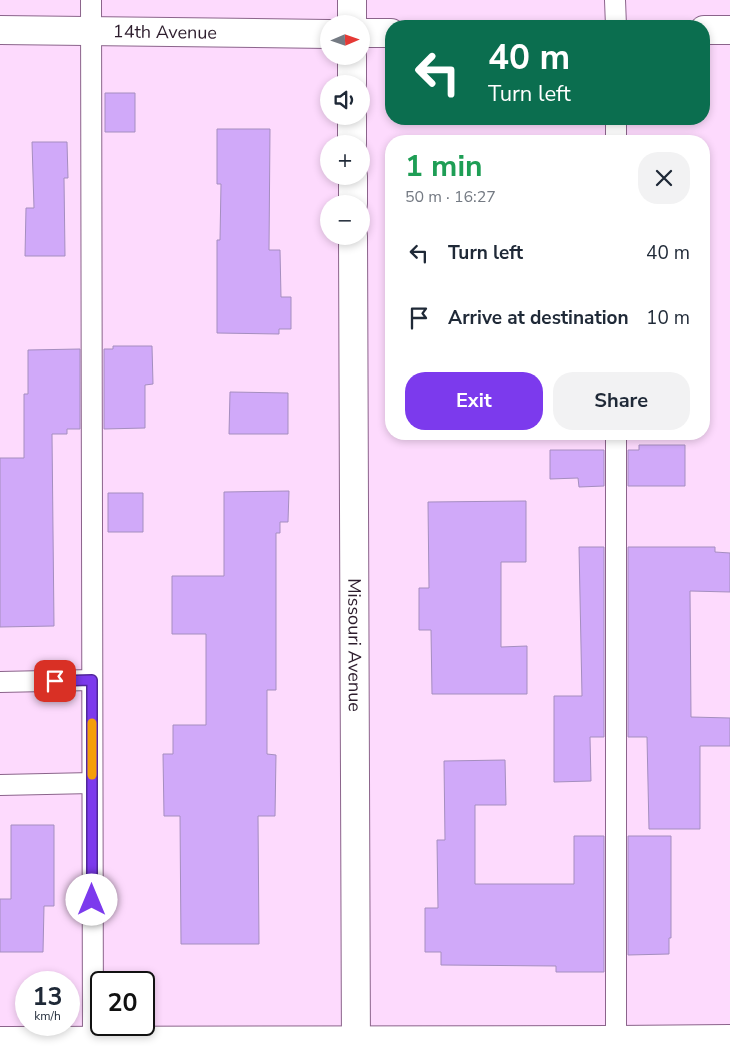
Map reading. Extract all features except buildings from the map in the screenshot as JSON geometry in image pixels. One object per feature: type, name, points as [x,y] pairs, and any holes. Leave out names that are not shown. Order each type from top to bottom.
[{"type":"street","points":[[352,0],[352,15]]},
{"type":"street","name":"14th Avenue","points":[[0,30],[320,34]]},
{"type":"street","points":[[710,30],[730,30]]},
{"type":"street","points":[[370,34],[385,33]]},
{"type":"street","name":"Missouri Avenue","points":[[353,245],[356,1046]]},
{"type":"street","points":[[0,1041],[93,1047],[314,1039],[356,1046],[616,1046],[730,1039]]},
{"type":"lane","points":[[91,0],[93,1047]]},
{"type":"lane","points":[[616,0],[616,20]]},
{"type":"lane","points":[[616,440],[616,1046]]},
{"type":"lane","points":[[0,682],[92,680]]},
{"type":"lane","points":[[0,785],[92,783]]},
{"type":"slow traffic","points":[[92,723],[92,775]]},
{"type":"route","points":[[55,681],[92,680],[92,900]]}]
